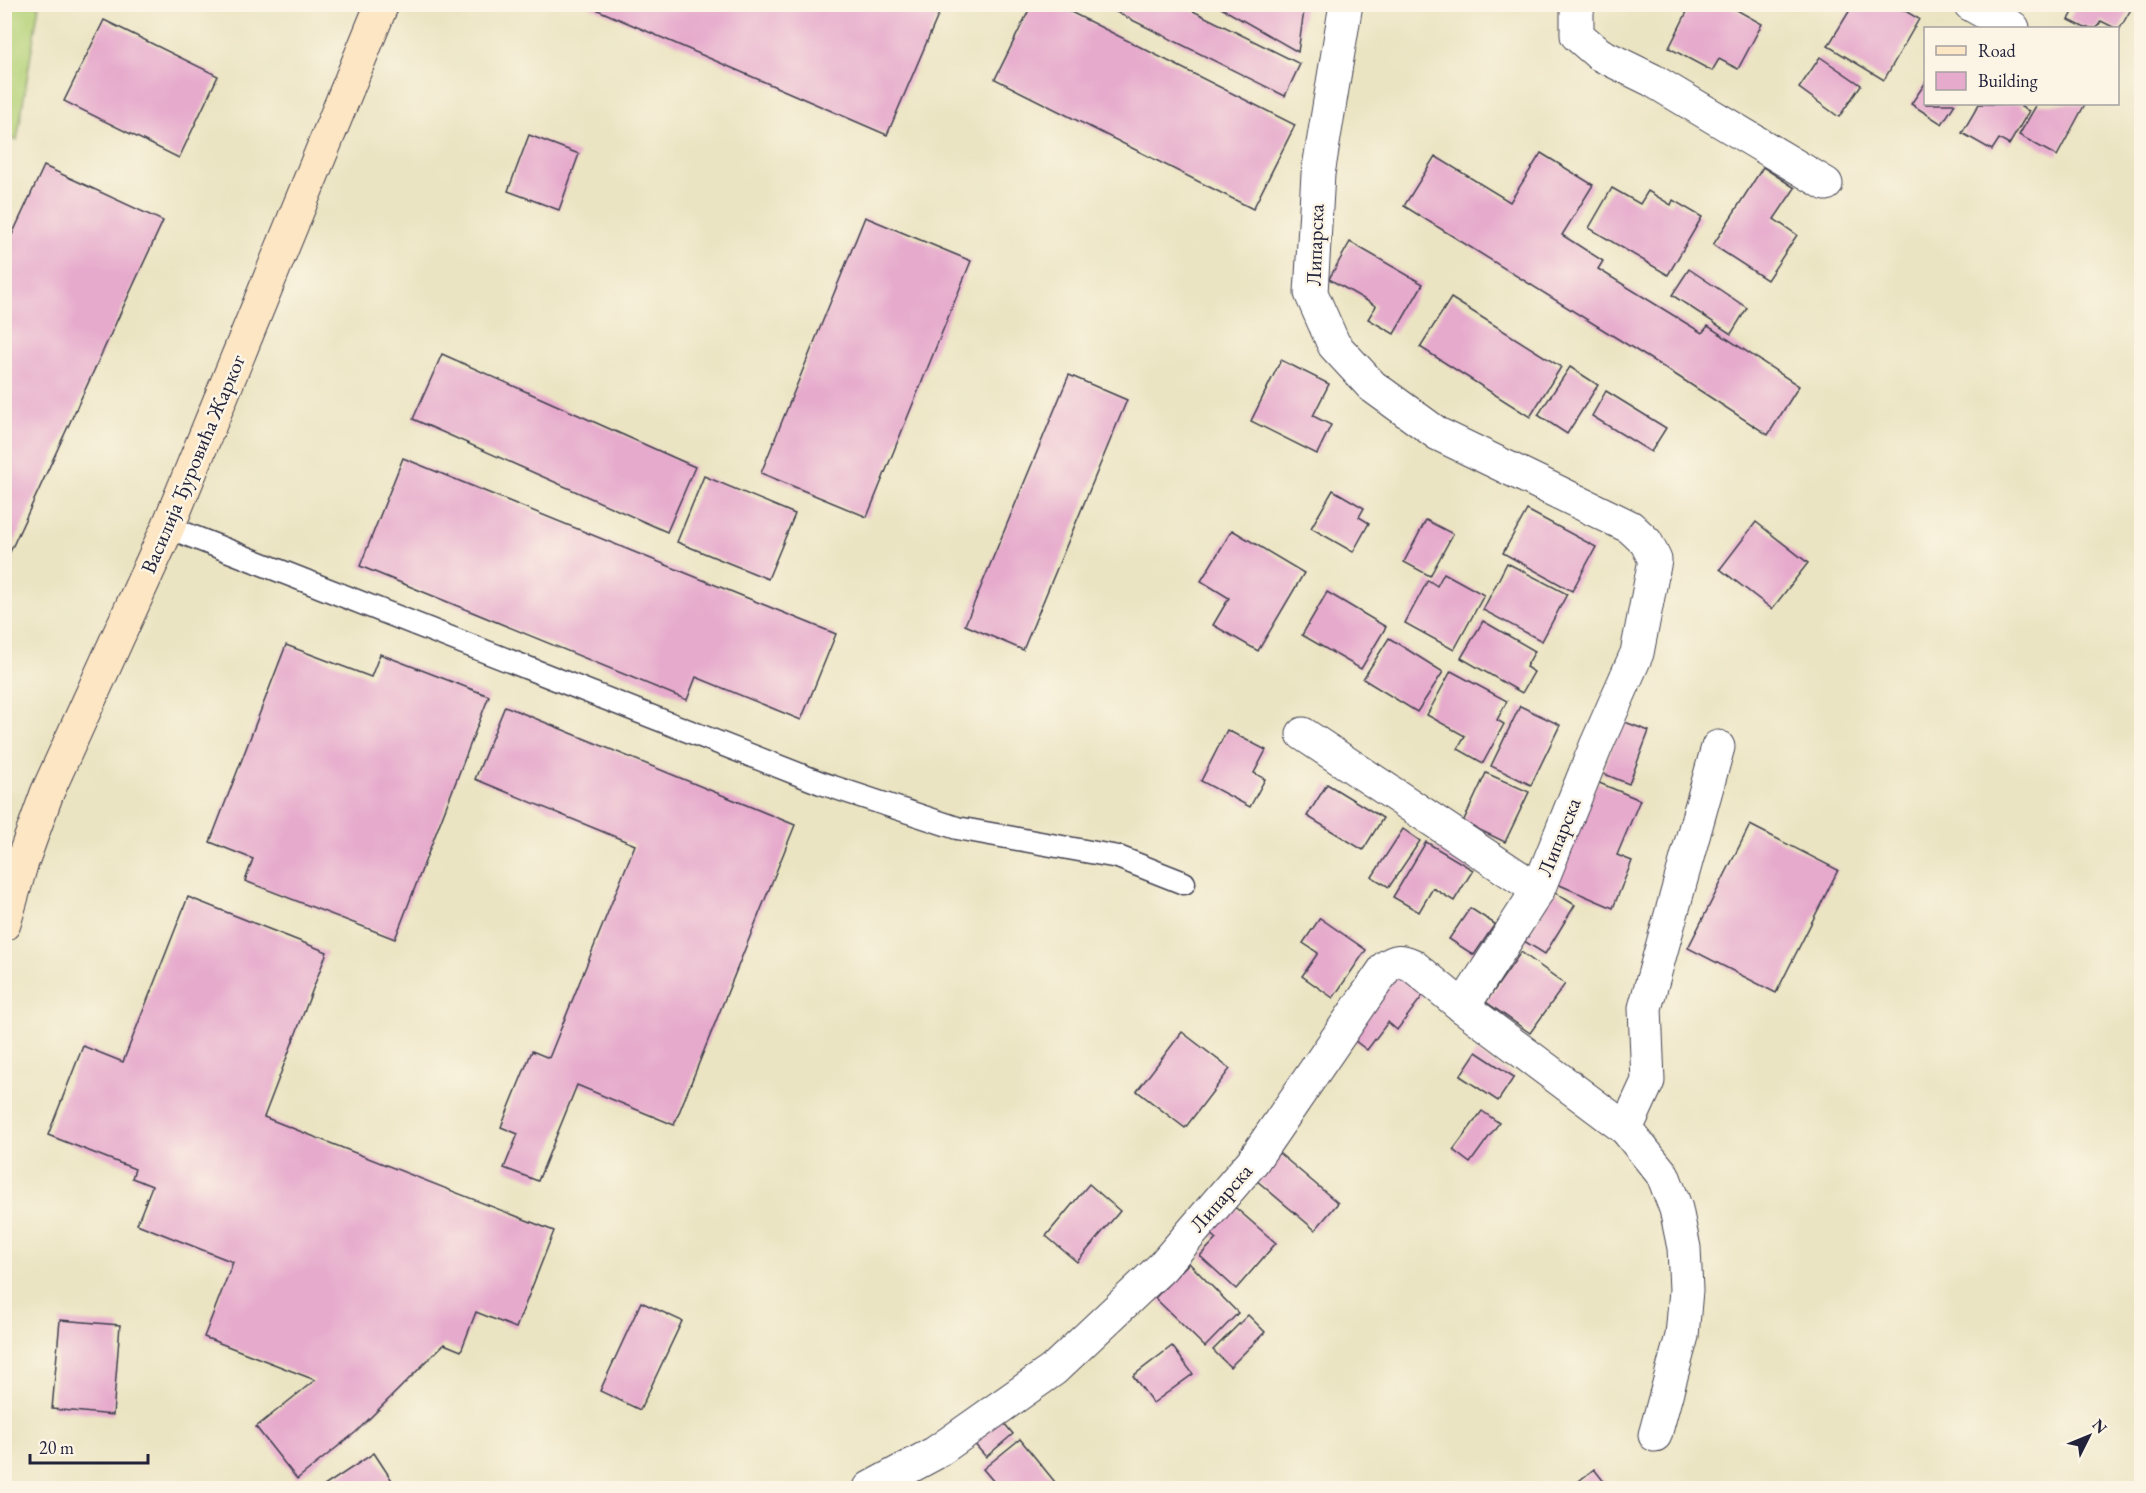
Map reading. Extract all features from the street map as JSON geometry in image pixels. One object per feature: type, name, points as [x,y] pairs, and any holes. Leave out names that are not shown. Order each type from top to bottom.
[{"type":"main road","name":"Василија Ђуровића Жарког","points":[[4,924],[21,865],[47,793],[168,527],[382,4]]},
{"type":"street","name":"Липарска","points":[[870,1488],[935,1453],[1053,1370],[1162,1267],[1253,1161],[1386,967],[1394,961],[1402,960],[1412,965],[1463,1008],[1538,890],[1596,746],[1637,653],[1655,560],[1646,542],[1630,527],[1438,434],[1372,386],[1334,345],[1311,293],[1318,174],[1346,4]]},
{"type":"street","points":[[1580,4],[1577,11],[1577,35],[1599,54],[1652,80],[1826,184]]},
{"type":"street","points":[[1970,4],[2011,27]]},
{"type":"street","points":[[1303,734],[1538,890]]},
{"type":"street","points":[[1626,1129],[1648,1081],[1645,1008],[1718,747]]},
{"type":"street","points":[[1463,1008],[1626,1129],[1663,1175],[1676,1209],[1684,1248],[1686,1290],[1682,1336],[1655,1435]]},
{"type":"lane","points":[[168,527],[821,783],[957,828],[1118,857],[1184,883]]},
{"type":"green space","points":[[4,5],[39,5],[17,140],[5,138]]},
{"type":"building","points":[[584,4],[943,4],[887,135]]},
{"type":"building","points":[[1032,4],[1055,4],[1295,125],[1253,209],[995,79]]},
{"type":"building","points":[[1100,4],[1179,4],[1300,64],[1285,96]]},
{"type":"building","points":[[1214,4],[1305,4],[1298,52]]},
{"type":"building","points":[[1691,4],[1726,4],[1762,24],[1738,69],[1719,59],[1712,71],[1669,48]]},
{"type":"building","points":[[2077,4],[2134,4],[2119,30],[2119,27],[2113,27],[2101,21],[2098,27],[2083,27],[2069,20]]},
{"type":"building","points":[[1853,5],[1895,5],[1919,19],[1884,80],[1828,46]]},
{"type":"building","points":[[104,20],[218,76],[179,158],[64,101]]},
{"type":"building","points":[[1820,57],[1861,85],[1839,117],[1799,88]]},
{"type":"building","points":[[1924,85],[1924,105],[1954,105],[1942,124],[1911,104]]},
{"type":"building","points":[[1978,105],[2022,105],[2021,107],[2029,111],[2009,145],[1999,139],[1992,150],[1962,133]]},
{"type":"building","points":[[2036,105],[2084,105],[2057,156],[2019,135]]},
{"type":"building","points":[[529,135],[579,154],[559,210],[508,191]]},
{"type":"building","points":[[1541,153],[1593,185],[1562,235],[1603,261],[1598,269],[1702,333],[1708,326],[1799,386],[1768,435],[1404,206],[1435,156],[1510,202]]},
{"type":"building","points":[[44,166],[163,221],[5,563],[5,250]]},
{"type":"building","points":[[1763,167],[1795,188],[1774,219],[1797,235],[1767,280],[1713,245]]},
{"type":"building","points":[[1612,188],[1640,204],[1648,191],[1671,205],[1673,200],[1702,217],[1668,275],[1589,228]]},
{"type":"building","points":[[865,217],[971,261],[867,517],[761,473]]},
{"type":"building","points":[[1350,242],[1423,284],[1394,334],[1368,319],[1376,306],[1329,279]]},
{"type":"building","points":[[1689,269],[1747,308],[1731,334],[1672,295]]},
{"type":"building","points":[[1451,298],[1561,367],[1530,417],[1420,347]]},
{"type":"building","points":[[442,354],[695,467],[667,532],[413,419]]},
{"type":"building","points":[[1281,360],[1329,384],[1313,416],[1331,425],[1317,454],[1251,421]]},
{"type":"building","points":[[1570,367],[1598,385],[1567,434],[1538,415]]},
{"type":"building","points":[[1069,375],[1127,400],[1023,650],[965,625]]},
{"type":"building","points":[[1606,391],[1666,428],[1651,452],[1592,416]]},
{"type":"building","points":[[403,458],[836,634],[801,720],[696,677],[687,700],[360,566]]},
{"type":"building","points":[[704,476],[795,514],[768,579],[677,542]]},
{"type":"building","points":[[1333,490],[1364,508],[1359,517],[1369,523],[1353,552],[1311,528]]},
{"type":"building","points":[[1527,510],[1596,547],[1572,591],[1503,553]]},
{"type":"building","points":[[1426,520],[1453,534],[1430,576],[1404,562]]},
{"type":"building","points":[[1756,522],[1808,563],[1772,609],[1720,569]]},
{"type":"building","points":[[1232,530],[1304,573],[1258,651],[1213,625],[1229,598],[1201,581]]},
{"type":"building","points":[[1507,563],[1567,594],[1542,641],[1483,610]]},
{"type":"building","points":[[1444,573],[1484,595],[1454,650],[1405,623],[1428,580],[1437,586]]},
{"type":"building","points":[[1327,592],[1386,627],[1361,669],[1302,635]]},
{"type":"building","points":[[1483,621],[1535,651],[1526,667],[1534,672],[1522,693],[1461,658]]},
{"type":"building","points":[[1389,638],[1443,672],[1417,712],[1363,679]]},
{"type":"building","points":[[286,645],[371,677],[380,654],[489,696],[395,939],[245,881],[253,859],[210,842]]},
{"type":"building","points":[[1451,671],[1507,701],[1497,720],[1504,724],[1483,763],[1458,749],[1465,736],[1427,715]]},
{"type":"building","points":[[505,706],[795,825],[674,1125],[577,1085],[538,1181],[504,1168],[518,1134],[501,1127],[532,1051],[549,1058],[635,845],[475,779]]},
{"type":"building","points":[[1520,706],[1560,725],[1531,785],[1491,766]]},
{"type":"building","points":[[1622,721],[1649,731],[1629,784],[1602,773]]},
{"type":"building","points":[[1227,730],[1266,750],[1254,773],[1265,779],[1250,807],[1201,781]]},
{"type":"building","points":[[1486,773],[1529,792],[1505,842],[1463,822]]},
{"type":"building","points":[[1597,782],[1640,800],[1617,855],[1632,861],[1613,908],[1555,883]]},
{"type":"building","points":[[1327,784],[1383,818],[1363,850],[1307,816]]},
{"type":"building","points":[[1750,825],[1838,870],[1776,993],[1688,948]]},
{"type":"building","points":[[1403,829],[1420,841],[1389,887],[1372,877]]},
{"type":"building","points":[[1426,842],[1473,870],[1454,901],[1433,888],[1419,912],[1393,897]]},
{"type":"building","points":[[1554,892],[1575,905],[1545,954],[1524,941]]},
{"type":"building","points":[[188,897],[327,952],[264,1117],[554,1231],[516,1328],[476,1312],[461,1351],[444,1344],[356,1432],[297,1479],[256,1427],[315,1380],[204,1337],[233,1262],[137,1224],[152,1186],[132,1178],[135,1169],[48,1135],[83,1046],[123,1062]]},
{"type":"building","points":[[1470,908],[1495,924],[1474,955],[1449,939]]},
{"type":"building","points":[[1320,918],[1366,950],[1333,998],[1302,976],[1318,953],[1303,943]]},
{"type":"building","points":[[1521,952],[1565,984],[1530,1033],[1486,1002]]},
{"type":"building","points":[[1397,974],[1424,994],[1397,1030],[1388,1022],[1367,1050],[1350,1037]]},
{"type":"building","points":[[1182,1032],[1230,1069],[1185,1128],[1137,1091]]},
{"type":"building","points":[[1476,1052],[1514,1077],[1498,1101],[1460,1076]]},
{"type":"building","points":[[1482,1111],[1499,1123],[1470,1163],[1453,1150]]},
{"type":"building","points":[[1279,1153],[1338,1203],[1315,1230],[1256,1180]]},
{"type":"building","points":[[1089,1184],[1120,1211],[1077,1262],[1046,1236]]},
{"type":"building","points":[[1229,1202],[1276,1243],[1236,1289],[1200,1256],[1216,1239],[1205,1229]]},
{"type":"building","points":[[1189,1263],[1238,1313],[1205,1347],[1155,1298]]},
{"type":"building","points":[[641,1302],[682,1321],[640,1410],[600,1391]]},
{"type":"building","points":[[1248,1315],[1265,1332],[1230,1367],[1213,1350]]},
{"type":"building","points":[[60,1320],[120,1325],[113,1415],[52,1409]]},
{"type":"building","points":[[1172,1346],[1193,1374],[1153,1403],[1133,1376]]},
{"type":"building","points":[[1000,1418],[1013,1434],[986,1457],[972,1441]]},
{"type":"building","points":[[1020,1439],[1059,1487],[999,1488],[983,1469]]},
{"type":"building","points":[[374,1453],[397,1488],[321,1488]]},
{"type":"building","points":[[1594,1469],[1609,1488],[1570,1488]]}]
